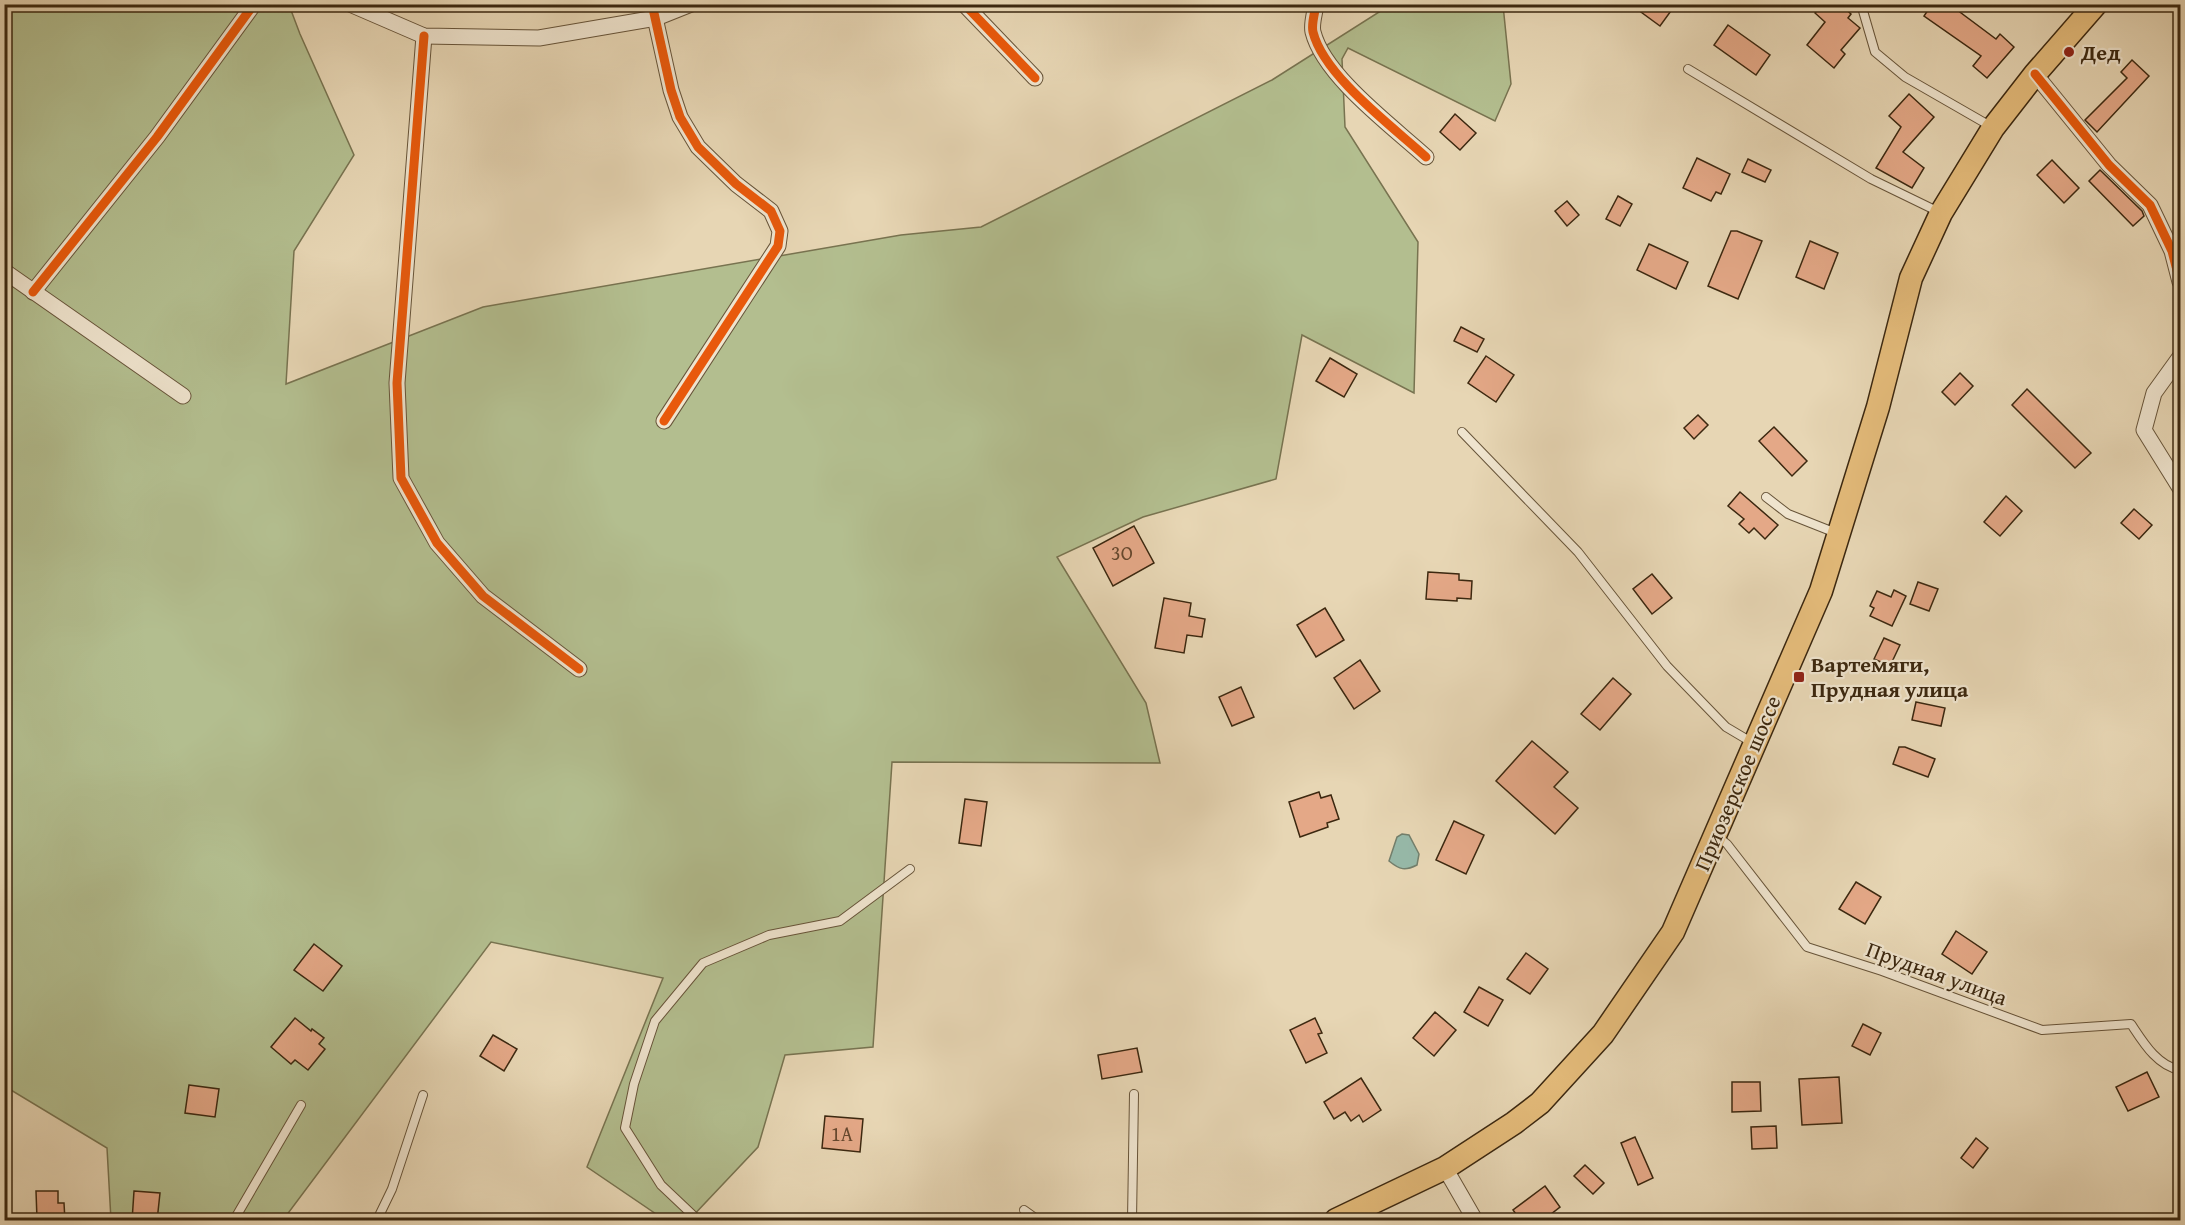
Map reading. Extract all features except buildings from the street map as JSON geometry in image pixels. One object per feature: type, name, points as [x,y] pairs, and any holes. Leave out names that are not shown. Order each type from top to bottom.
[{"type":"main road","name":"Приозерское шоссе","points":[[1336,1221],[1445,1168],[1540,1104],[1603,1034],[1673,932],[1821,591],[1878,407],[1911,278],[1941,213],[1994,128],[2036,74],[2096,4]]},
{"type":"street","points":[[33,292],[157,137],[255,4]]},
{"type":"street","points":[[350,4],[424,36],[539,39],[691,4]]},
{"type":"street","points":[[964,4],[1035,78]]},
{"type":"street","points":[[1316,4],[1312,30],[1321,55],[1349,88],[1426,157]]},
{"type":"street","points":[[654,11],[671,90],[680,117],[698,147],[736,184],[771,211],[780,231],[778,246],[664,421]]},
{"type":"street","points":[[424,36],[397,383],[401,478],[437,543],[483,596],[579,669]]},
{"type":"street","points":[[2036,74],[2109,165],[2150,205],[2172,252],[2181,282]]},
{"type":"street","points":[[4,271],[183,396]]},
{"type":"street","points":[[2181,357],[2154,393],[2144,430],[2181,488]]},
{"type":"street","points":[[1445,1168],[1475,1221]]},
{"type":"lane","points":[[1861,4],[1875,52],[1905,77],[1994,128]]},
{"type":"lane","points":[[1688,69],[1871,179],[1941,213]]},
{"type":"lane","points":[[1462,432],[1578,552],[1667,666],[1726,727],[1754,744]]},
{"type":"lane","points":[[1766,497],[1788,514],[1839,534]]},
{"type":"lane","name":"Прудная улица","points":[[1715,834],[1727,844],[1807,947],[1882,971],[2042,1030],[2131,1024],[2150,1052],[2174,1069],[2181,1070]]},
{"type":"lane","points":[[698,1221],[661,1185],[625,1128],[634,1084],[655,1021],[703,963],[769,935],[840,921],[910,869]]},
{"type":"lane","points":[[1132,1221],[1134,1094]]},
{"type":"lane","points":[[377,1221],[393,1189],[423,1095]]},
{"type":"lane","points":[[234,1221],[301,1105]]},
{"type":"lane","points":[[1024,1210],[1038,1221]]},
{"type":"shaded area","points":[[4,5],[289,5],[354,155],[294,251],[286,384],[483,307],[901,235],[981,227],[1272,80],[1390,5],[1503,5],[1511,84],[1495,121],[1348,48],[1342,59],[1345,127],[1418,242],[1414,393],[1302,335],[1276,479],[1143,517],[1057,557],[1146,703],[1160,763],[892,762],[873,1047],[785,1055],[758,1147],[689,1220],[665,1220],[587,1167],[663,978],[491,942],[283,1220],[111,1220],[107,1148],[11,1090],[5,1090]]},
{"type":"shaded area","points":[[1402,834],[1409,835],[1419,854],[1417,865],[1406,869],[1389,861],[1397,837]]},
{"type":"cycle path","points":[[33,292],[157,137],[254,4]]},
{"type":"cycle path","points":[[652,4],[671,90],[680,117],[698,147],[736,184],[771,211],[780,231],[778,246],[664,421]]},
{"type":"cycle path","points":[[964,4],[1035,78]]},
{"type":"cycle path","points":[[1316,4],[1313,32],[1331,66],[1361,99],[1426,157]]},
{"type":"cycle path","points":[[424,36],[397,383],[401,478],[437,543],[483,596],[579,669]]},
{"type":"cycle path","points":[[2035,74],[2109,165],[2150,205],[2172,251],[2180,282]]},
{"type":"place","name":"Дед","points":[[2069,52]]},
{"type":"place","name":"Вартемяги, Прудная улица","points":[[1799,677]]}]
